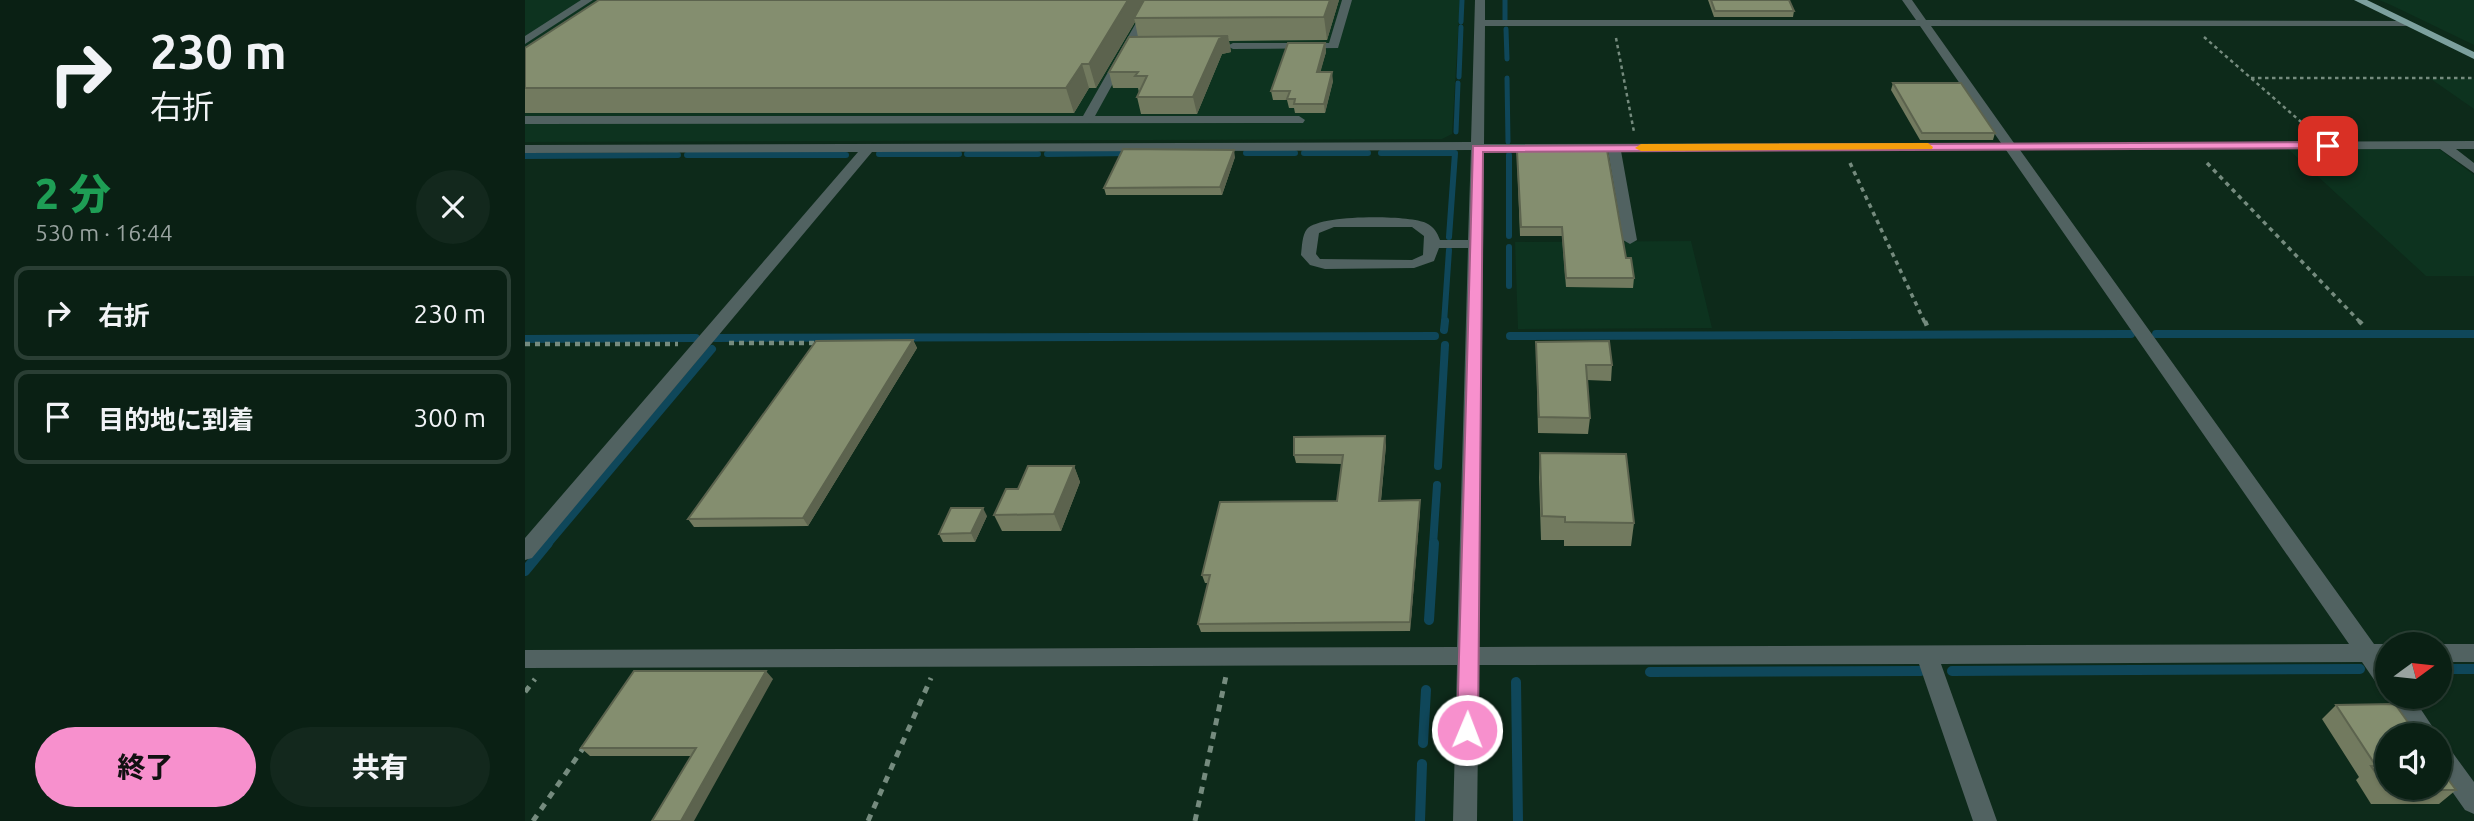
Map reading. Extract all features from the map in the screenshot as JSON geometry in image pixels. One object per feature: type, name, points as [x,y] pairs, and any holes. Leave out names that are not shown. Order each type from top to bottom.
[{"type":"main road","points":[[2359,0],[2474,56]]},
{"type":"street","points":[[525,41],[588,0]]},
{"type":"street","points":[[1087,120],[1134,47],[1154,0]]},
{"type":"street","points":[[1233,46],[1334,46],[1347,0]]},
{"type":"street","points":[[1465,821],[1480,0]]},
{"type":"street","points":[[1907,0],[2010,147],[2375,649]]},
{"type":"street","points":[[1480,23],[2405,23]]},
{"type":"street","points":[[546,27],[565,27]]},
{"type":"street","points":[[525,120],[1299,120]]},
{"type":"street","points":[[2443,145],[2474,169]]},
{"type":"street","points":[[525,149],[2474,145]]},
{"type":"street","points":[[525,552],[868,148]]},
{"type":"street","points":[[1613,148],[1630,240]]},
{"type":"street","points":[[1334,223],[1414,223],[1426,227],[1434,236],[1434,244],[1429,258],[1414,264],[1325,265],[1315,262],[1308,255],[1312,232],[1319,226],[1334,223]]},
{"type":"street","points":[[1434,244],[1475,244]]},
{"type":"street","points":[[525,659],[2375,653]]},
{"type":"street","points":[[2452,653],[2474,653]]},
{"type":"street","points":[[1927,656],[1985,821]]},
{"type":"street","points":[[2452,772],[2474,802]]},
{"type":"path","points":[[1613,23],[1637,148]]},
{"type":"path","points":[[2188,23],[2328,146]]},
{"type":"path","points":[[2251,78],[2474,78]]},
{"type":"path","points":[[2192,146],[2361,324]]},
{"type":"path","points":[[1843,147],[1927,327]]},
{"type":"path","points":[[868,821],[940,658]]},
{"type":"path","points":[[1195,821],[1229,658]]},
{"type":"path","points":[[533,821],[585,745]]},
{"type":"shaded area","points":[[525,0],[1460,0],[1452,134],[1442,139],[525,142]]},
{"type":"shaded area","points":[[2379,0],[2474,0],[2474,45],[2391,5]]},
{"type":"shaded area","points":[[2431,79],[2474,79],[2474,109]]},
{"type":"shaded area","points":[[2288,149],[2439,149],[2474,175],[2474,276],[2426,276]]},
{"type":"shaded area","points":[[1691,241],[1712,328],[1518,329],[1515,242]]},
{"type":"building","points":[[599,0],[1128,0],[1089,64],[1082,64],[1066,88],[525,88],[525,48]]},
{"type":"building","points":[[1144,0],[1330,0],[1324,17],[1134,18]]},
{"type":"building","points":[[1711,0],[1789,0],[1794,11],[1715,11]]},
{"type":"building","points":[[1228,36],[1219,39],[1193,97],[1137,97],[1147,76],[1135,76],[1138,72],[1109,72],[1129,37]]},
{"type":"building","points":[[1288,43],[1325,43],[1317,72],[1332,72],[1324,104],[1294,104],[1295,99],[1287,99],[1290,91],[1271,91]]},
{"type":"building","points":[[1893,83],[1961,83],[1995,133],[1922,133]]},
{"type":"building","points":[[1123,149],[1234,150],[1220,187],[1104,188]]},
{"type":"building","points":[[1607,150],[1626,258],[1631,258],[1634,278],[1566,278],[1562,227],[1521,227],[1517,151]]},
{"type":"building","points":[[913,340],[803,518],[688,519],[816,341]]},
{"type":"building","points":[[1609,341],[1612,365],[1586,365],[1590,418],[1539,417],[1536,342]]},
{"type":"building","points":[[1385,436],[1379,501],[1420,500],[1410,622],[1198,624],[1210,575],[1202,575],[1220,502],[1337,501],[1343,455],[1294,455],[1294,437]]},
{"type":"building","points":[[1540,453],[1626,454],[1634,523],[1565,522],[1565,517],[1542,516]]},
{"type":"building","points":[[1028,466],[1074,466],[1054,514],[994,515],[1006,489],[1018,489]]},
{"type":"building","points":[[951,508],[983,508],[971,533],[939,534]]},
{"type":"building","points":[[634,671],[766,671],[681,821],[652,821],[696,748],[581,748]]},
{"type":"building","points":[[2375,704],[2375,709],[2399,709],[2408,723],[2375,723],[2375,764],[2336,705]]},
{"type":"waterway","points":[[1461,22],[1462,0]]},
{"type":"waterway","points":[[1505,0],[1505,20]]},
{"type":"waterway","points":[[1459,77],[1461,27]]},
{"type":"waterway","points":[[1506,29],[1507,59]]},
{"type":"waterway","points":[[1507,78],[1508,142]]},
{"type":"waterway","points":[[1456,132],[1458,83]]},
{"type":"waterway","points":[[1047,154],[1131,153]]},
{"type":"waterway","points":[[1246,153],[1295,153]]},
{"type":"waterway","points":[[1304,153],[1368,153]]},
{"type":"waterway","points":[[1381,153],[1455,153],[1449,237]]},
{"type":"waterway","points":[[879,154],[959,154]]},
{"type":"waterway","points":[[967,154],[1038,154]]},
{"type":"waterway","points":[[525,156],[678,155]]},
{"type":"waterway","points":[[687,155],[846,155]]},
{"type":"waterway","points":[[1509,155],[1509,236]]},
{"type":"waterway","points":[[1509,247],[1509,286]]},
{"type":"waterway","points":[[1444,323],[1449,250]]},
{"type":"waterway","points":[[1444,330],[1445,321]]},
{"type":"waterway","points":[[1510,336],[2131,334]]},
{"type":"waterway","points":[[2156,334],[2474,334]]},
{"type":"waterway","points":[[715,338],[1435,336]]},
{"type":"waterway","points":[[525,339],[696,338]]},
{"type":"waterway","points":[[1438,466],[1445,345]]},
{"type":"waterway","points":[[547,545],[712,349]]},
{"type":"waterway","points":[[1433,545],[1437,485]]},
{"type":"waterway","points":[[525,571],[548,543]]},
{"type":"waterway","points":[[1429,620],[1434,543]]},
{"type":"waterway","points":[[1952,671],[2360,669]]},
{"type":"waterway","points":[[2452,669],[2474,669]]},
{"type":"waterway","points":[[1650,672],[1921,671]]},
{"type":"waterway","points":[[1516,682],[1518,821]]},
{"type":"waterway","points":[[1423,743],[1426,690]]},
{"type":"waterway","points":[[1420,821],[1422,764]]},
{"type":"slow traffic","points":[[1641,148],[1928,147]]},
{"type":"route","points":[[1467,730],[1477,148],[2328,146]]}]
